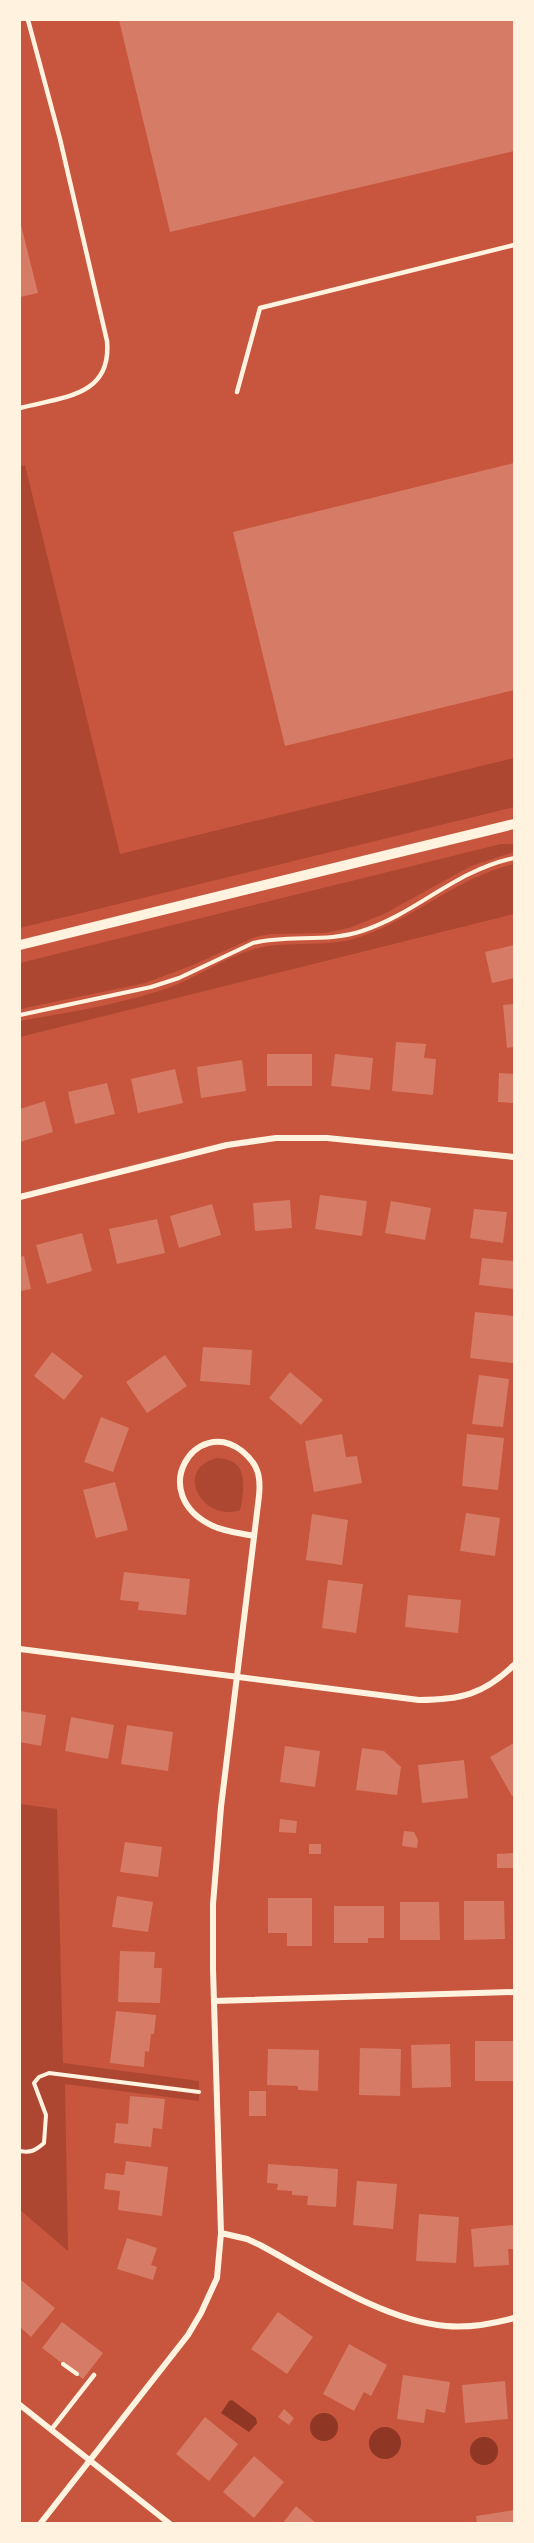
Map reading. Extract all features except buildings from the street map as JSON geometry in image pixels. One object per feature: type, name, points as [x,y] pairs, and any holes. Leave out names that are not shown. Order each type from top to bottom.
[{"type":"street","points":[[20,945],[514,824]]},
{"type":"street","points":[[20,1197],[227,1145],[276,1138],[327,1138],[514,1157]]},
{"type":"street","points":[[40,2523],[166,2365],[201,2313],[217,2278],[221,2234],[213,1904],[221,1807],[261,1481],[259,1471],[248,1456],[231,1444],[213,1441],[204,1444],[196,1449],[183,1467],[180,1478],[182,1498],[194,1515],[213,1527],[254,1536]]},
{"type":"street","points":[[20,1649],[384,1697],[441,1700],[475,1694],[503,1676],[514,1665]]},
{"type":"street","points":[[214,2001],[514,1992]]},
{"type":"street","points":[[221,2234],[248,2239],[373,2305],[410,2319],[444,2326],[464,2326],[514,2319]]},
{"type":"street","points":[[20,2405],[170,2523]]},
{"type":"lane","points":[[20,408],[86,390],[99,379],[106,368],[108,354],[107,340],[63,150],[28,20]]},
{"type":"lane","points":[[237,393],[260,308],[514,245]]},
{"type":"lane","points":[[51,2430],[94,2375]]},
{"type":"path","points":[[20,1015],[151,987],[179,978],[231,952],[266,940],[330,938],[364,930],[384,921],[468,872],[514,858]]},
{"type":"path","points":[[20,2151],[28,2153],[37,2150],[44,2143],[46,2115],[34,2083],[39,2077],[49,2073],[199,2092]]},
{"type":"shaded area","points":[[25,465],[120,854],[514,758],[514,807],[20,928],[20,466]]},
{"type":"shaded area","points":[[501,844],[514,844],[514,852],[471,866],[384,914],[349,928],[324,933],[271,934],[255,937],[193,965],[145,983],[20,1009],[20,963]]},
{"type":"shaded area","points":[[514,864],[514,914],[20,1037],[20,1021],[96,1007],[153,993],[183,982],[251,950],[275,945],[338,942],[363,936],[401,919],[474,878]]},
{"type":"shaded area","points":[[217,1458],[231,1461],[239,1467],[243,1477],[240,1510],[227,1512],[214,1509],[198,1493],[195,1483],[196,1473],[204,1464]]},
{"type":"shaded area","points":[[20,1804],[57,1809],[63,2063],[199,2081],[199,2101],[65,2084],[68,2251],[20,2210]]},
{"type":"shaded area","points":[[232,2400],[256,2418],[257,2423],[249,2432],[221,2413]]},
{"type":"shaded area","points":[[324,2413],[334,2417],[338,2427],[334,2437],[324,2441],[314,2437],[310,2427],[314,2417]]},
{"type":"shaded area","points":[[385,2427],[396,2432],[401,2443],[396,2454],[385,2459],[374,2454],[369,2443],[374,2432]]},
{"type":"shaded area","points":[[484,2437],[494,2441],[498,2451],[494,2461],[484,2465],[474,2461],[470,2451],[474,2441]]}]
